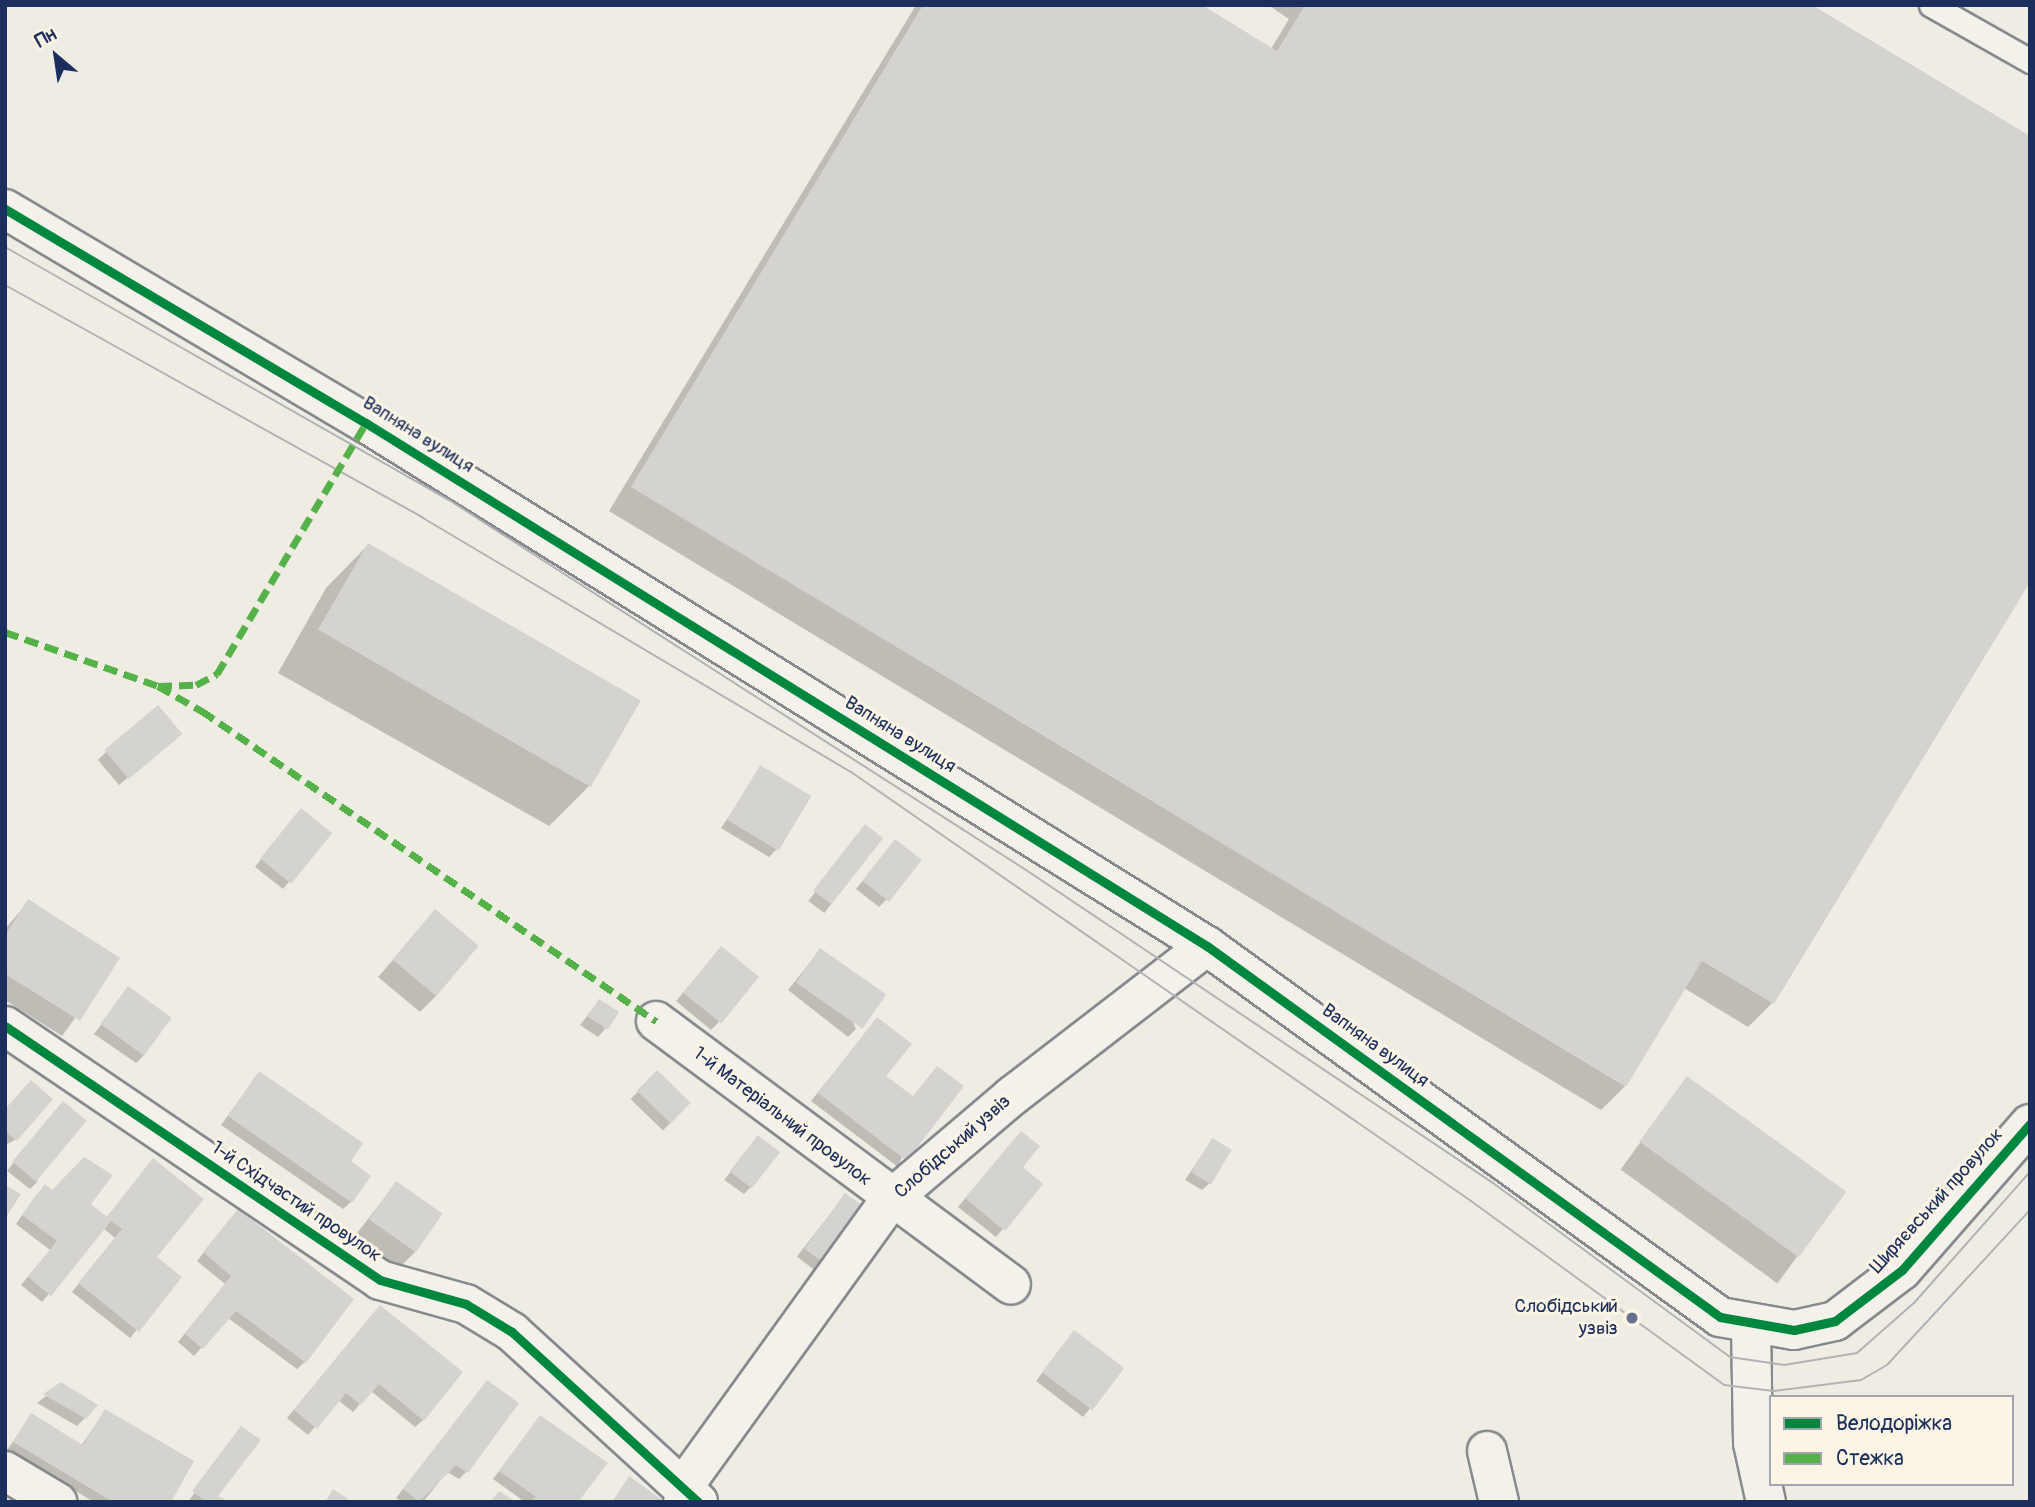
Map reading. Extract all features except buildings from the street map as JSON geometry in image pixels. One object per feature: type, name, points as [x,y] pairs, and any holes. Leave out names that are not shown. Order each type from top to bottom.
[{"type":"street","name":"Вапняна вулиця","points":[[5,209],[366,423],[1207,946],[1720,1317],[1751,1327]]},
{"type":"street","name":"Слобідський узвіз","points":[[689,1499],[691,1476],[891,1199],[1012,1096],[1207,946]]},
{"type":"street","name":"1-й Матеріальний провулок","points":[[656,1021],[891,1199],[1011,1284]]},
{"type":"street","name":"1-й Східчастий провулок","points":[[5,1026],[380,1280],[467,1304],[512,1332],[689,1499]]},
{"type":"street","name":"Ширяєвський провулок","points":[[1751,1327],[1794,1330],[1822,1324],[1868,1300],[2030,1124]]},
{"type":"street","points":[[1751,1327],[1754,1443],[1766,1502]]},
{"type":"street","points":[[1486,1451],[1499,1502]]},
{"type":"street","points":[[5,1471],[57,1502]]},
{"type":"lane","points":[[1931,5],[2030,61]]},
{"type":"tram line","points":[[5,247],[449,500],[1026,870],[1493,1183],[1730,1357],[1784,1365],[1857,1353],[1914,1303],[2030,1172]]},
{"type":"tram line","points":[[5,285],[423,518],[851,772],[1471,1201],[1724,1385],[1774,1391],[1861,1380],[1887,1365],[2030,1210]]},
{"type":"marked path","points":[[158,686],[196,685],[217,674],[366,423]]},
{"type":"marked path","points":[[5,632],[158,686],[202,711],[656,1021]]},
{"type":"cycle path","points":[[5,209],[366,423],[1207,946],[1720,1317],[1794,1330],[1835,1321],[1902,1270],[2030,1124]]},
{"type":"cycle path","points":[[5,1026],[380,1280],[466,1304],[512,1332],[698,1502]]},
{"type":"place","name":"Слобідський узвіз","points":[[1632,1318]]}]
